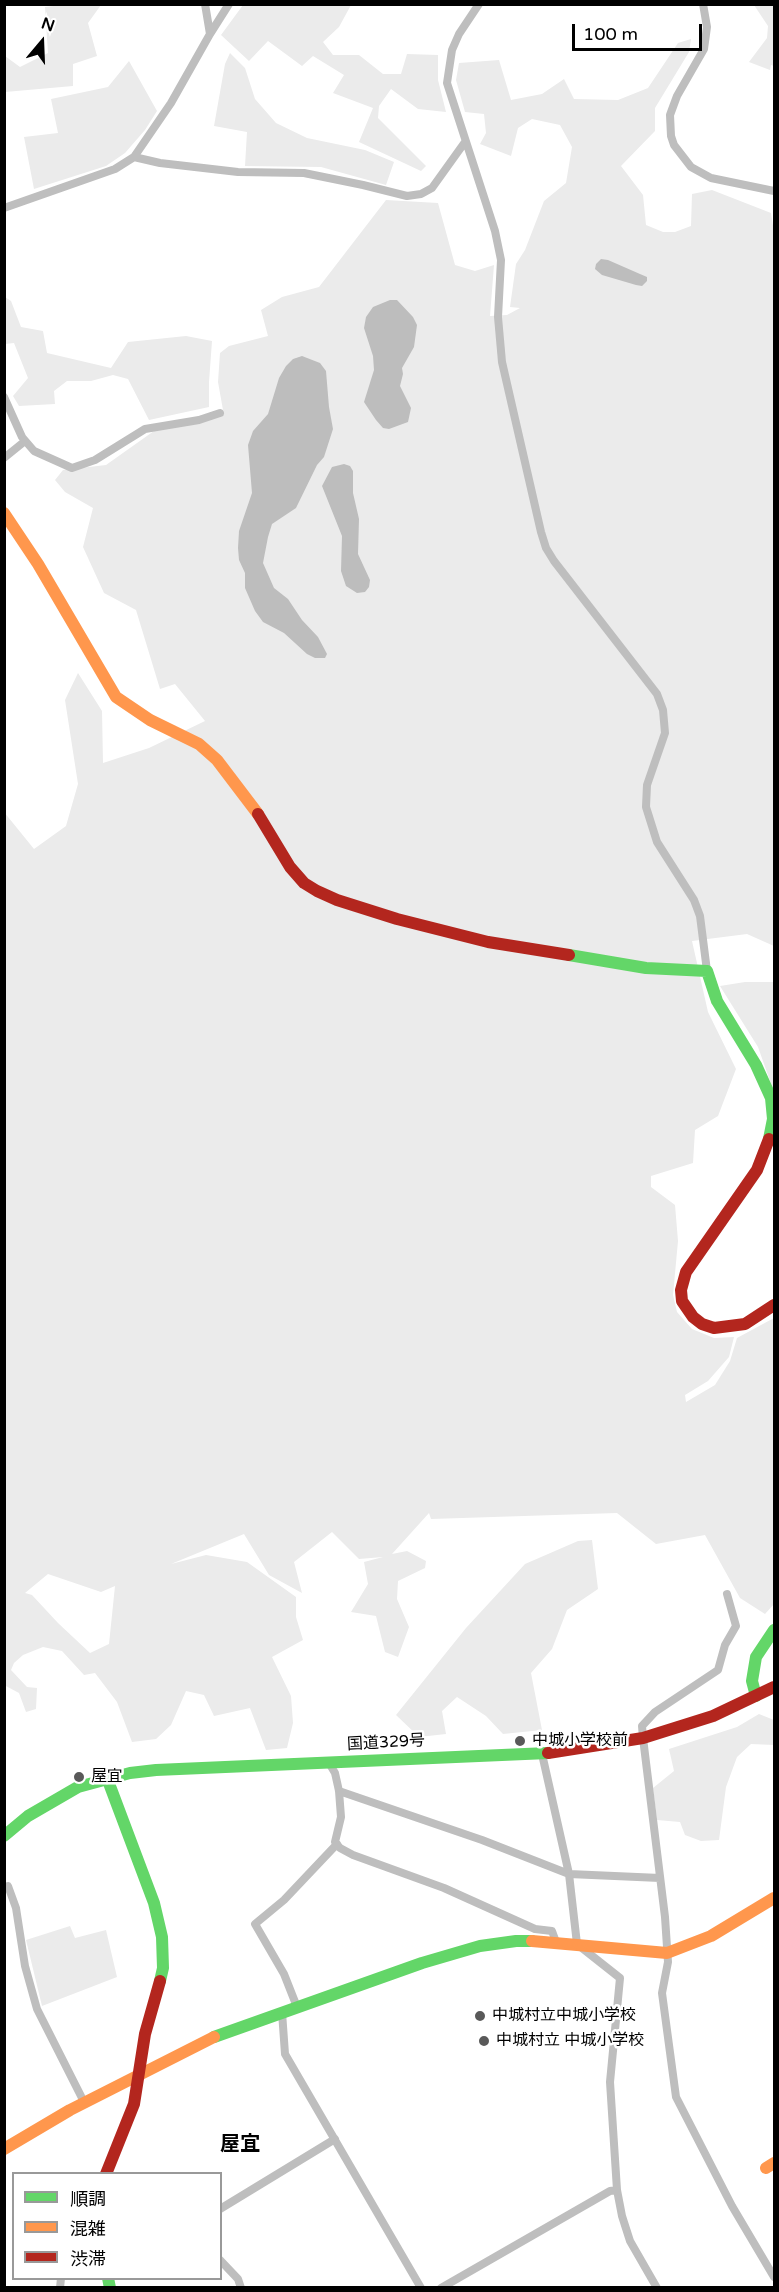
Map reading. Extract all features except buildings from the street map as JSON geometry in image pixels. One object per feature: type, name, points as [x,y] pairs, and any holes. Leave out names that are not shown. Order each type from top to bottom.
[{"type":"main road","points":[[5,514],[38,564],[95,665],[116,697],[150,720],[199,744],[217,760],[255,809],[290,867],[304,883],[337,900],[397,919],[488,942],[646,968],[678,972],[707,970],[717,1001],[756,1065],[771,1098],[773,1119],[769,1141],[757,1170],[686,1272],[681,1290],[682,1301],[693,1317],[702,1324],[714,1328],[745,1324],[774,1305]]},
{"type":"main road","points":[[756,1696],[752,1682],[756,1657],[774,1630]]},
{"type":"main road","name":"国道329号","points":[[4,1836],[28,1816],[52,1801],[78,1787],[107,1778],[156,1770],[542,1754],[595,1747],[643,1738],[712,1716],[774,1687]]},
{"type":"main road","points":[[107,1778],[154,1903],[162,1937],[163,1968],[144,2034],[134,2103],[107,2172]]},
{"type":"main road","points":[[4,2149],[84,2102],[217,2037],[422,1963],[480,1946],[516,1941],[556,1942],[667,1953],[711,1936],[774,1898]]},
{"type":"street","points":[[205,4],[210,34]]},
{"type":"street","points":[[4,208],[115,169],[134,157],[171,103],[229,4]]},
{"type":"street","points":[[479,4],[459,34],[452,50],[448,64],[447,83],[495,231],[501,260],[498,317],[502,362],[541,532],[546,548],[554,561],[657,694],[663,710],[665,733],[647,785],[646,807],[657,842],[694,900],[700,916],[707,970]]},
{"type":"street","points":[[703,4],[707,27],[704,49],[677,96],[670,115],[674,145],[691,167],[711,178],[774,190]]},
{"type":"street","points":[[134,157],[160,163],[238,172],[304,173],[363,184],[407,196],[421,194],[432,188],[465,142]]},
{"type":"street","points":[[4,397],[25,441],[34,451],[72,468],[94,460],[145,429],[220,414]]},
{"type":"street","points":[[4,458],[25,441]]},
{"type":"street","points":[[727,1594],[736,1626],[724,1645],[718,1670],[655,1712],[642,1726],[665,1917],[668,1962],[662,1993],[669,2030],[676,2097],[732,2206],[774,2277]]},
{"type":"street","points":[[542,1754],[569,1874],[577,1944],[620,1978],[609,2082],[617,2190],[630,2241],[657,2288]]},
{"type":"street","points":[[329,1763],[335,1773],[339,1791],[341,1817],[335,1842],[337,1844],[353,1855],[444,1888],[535,1929],[552,1931],[556,1942]]},
{"type":"street","points":[[339,1791],[482,1840],[569,1874],[660,1878]]},
{"type":"street","points":[[297,2007],[284,1974],[255,1924],[284,1900],[337,1844]]},
{"type":"street","points":[[8,1886],[16,1908],[25,1966],[37,2008],[84,2102]]},
{"type":"street","points":[[282,2012],[285,2054],[421,2288]]},
{"type":"street","points":[[222,2208],[335,2139]]},
{"type":"street","points":[[441,2288],[610,2191],[617,2190]]},
{"type":"street","points":[[222,2262],[238,2279],[241,2288]]},
{"type":"shaded area","points":[[101,5],[88,23],[97,56],[73,64],[73,86],[5,92],[5,56],[20,67],[48,53],[45,7]]},
{"type":"shaded area","points":[[243,5],[351,5],[339,27],[323,42],[333,55],[359,55],[383,74],[401,74],[407,54],[438,55],[438,80],[446,112],[418,109],[391,89],[379,106],[378,118],[426,166],[421,171],[359,142],[373,108],[333,93],[344,75],[313,56],[302,66],[268,41],[249,61],[221,35]]},
{"type":"shaded area","points":[[754,5],[774,5],[774,66],[771,65],[770,70],[749,62],[767,38],[768,26]]},
{"type":"shaded area","points":[[691,39],[689,52],[655,108],[655,131],[621,166],[643,195],[646,225],[663,232],[675,232],[691,226],[692,194],[712,190],[771,213],[774,232],[774,946],[747,934],[692,941],[708,1012],[736,1069],[718,1116],[695,1130],[693,1163],[651,1176],[651,1187],[675,1205],[678,1241],[673,1295],[677,1312],[692,1329],[714,1338],[734,1337],[729,1357],[708,1381],[685,1395],[686,1402],[715,1385],[730,1361],[737,1338],[774,1318],[774,1604],[765,1614],[740,1598],[705,1535],[656,1544],[617,1513],[431,1519],[429,1513],[392,1554],[407,1551],[426,1561],[425,1568],[398,1581],[397,1599],[409,1627],[398,1657],[385,1652],[376,1616],[351,1612],[368,1584],[364,1562],[383,1557],[359,1559],[332,1532],[294,1562],[302,1593],[269,1575],[244,1534],[171,1564],[206,1555],[247,1562],[296,1597],[296,1617],[303,1640],[272,1657],[291,1696],[293,1723],[287,1748],[266,1750],[250,1708],[214,1716],[204,1695],[186,1691],[171,1725],[156,1739],[132,1742],[117,1702],[95,1673],[84,1675],[62,1651],[43,1647],[23,1655],[14,1663],[11,1670],[27,1687],[37,1688],[36,1709],[26,1712],[19,1693],[4,1685],[4,812],[34,849],[66,826],[78,784],[65,700],[78,673],[102,711],[103,763],[149,748],[205,721],[175,684],[160,689],[136,610],[104,593],[83,547],[93,508],[65,492],[55,480],[63,470],[106,465],[161,426],[223,410],[218,382],[220,353],[229,346],[268,336],[261,310],[282,297],[319,287],[386,200],[438,203],[455,265],[475,271],[494,265],[490,316],[507,315],[520,308],[510,307],[516,264],[525,250],[544,201],[566,183],[572,147],[560,125],[532,119],[518,128],[511,156],[480,144],[486,133],[484,114],[465,112],[456,80],[459,63],[499,60],[511,100],[542,94],[564,79],[574,99],[618,100],[648,88],[678,43]],"holes":[[[48,1574],[101,1592],[115,1586],[109,1644],[90,1653],[32,1595],[25,1593]]]},
{"type":"shaded area","points":[[230,53],[245,68],[255,99],[276,123],[307,138],[365,150],[394,162],[386,185],[321,167],[245,166],[247,132],[214,126],[225,64]]},
{"type":"shaded area","points":[[129,61],[157,111],[145,130],[125,153],[106,166],[34,189],[24,137],[58,133],[51,99],[108,87]]},
{"type":"shaded area","points":[[601,259],[647,277],[647,281],[642,286],[602,275],[595,269]]},
{"type":"shaded area","points":[[5,297],[11,301],[21,327],[43,331],[47,353],[111,368],[128,342],[186,336],[212,341],[209,407],[149,420],[128,379],[113,375],[91,381],[67,381],[54,391],[55,404],[19,406],[13,396],[28,378],[14,343],[5,344]]},
{"type":"shaded area","points":[[390,300],[397,300],[413,317],[417,325],[414,347],[402,368],[400,386],[411,408],[408,422],[389,429],[383,428],[364,402],[374,370],[373,356],[364,328],[366,317],[373,307]]},
{"type":"shaded area","points":[[302,356],[320,363],[326,371],[333,429],[324,457],[317,465],[296,508],[272,524],[263,563],[274,588],[288,599],[302,620],[318,637],[327,654],[325,658],[315,658],[307,654],[284,633],[263,622],[255,611],[245,588],[245,573],[239,560],[238,548],[239,531],[252,493],[248,445],[253,431],[268,414],[279,378],[286,366],[293,359]]},
{"type":"shaded area","points":[[344,464],[350,466],[353,471],[353,493],[359,519],[358,554],[370,580],[365,592],[357,593],[346,586],[341,571],[342,536],[322,486],[332,467]]},
{"type":"shaded area","points":[[745,982],[774,982],[774,1092],[758,1047],[720,986]]},
{"type":"shaded area","points":[[592,1540],[598,1589],[567,1610],[552,1649],[531,1673],[542,1730],[503,1734],[486,1716],[457,1697],[442,1711],[446,1734],[419,1737],[396,1715],[466,1628],[525,1564],[578,1541]]},
{"type":"shaded area","points":[[759,1714],[774,1720],[774,1745],[751,1744],[737,1757],[726,1787],[719,1840],[701,1841],[685,1835],[680,1822],[657,1820],[653,1788],[674,1771],[669,1749],[737,1727]]},
{"type":"shaded area","points":[[70,1926],[75,1938],[106,1930],[117,1977],[42,2006],[26,1940]]},
{"type":"traffic: fast","points":[[569,955],[646,968],[707,971],[717,1001],[756,1065],[771,1098],[773,1119],[769,1139]]},
{"type":"traffic: fast","points":[[756,1696],[752,1681],[756,1657],[774,1630]]},
{"type":"traffic: fast","points":[[4,1836],[28,1816],[78,1787],[130,1773],[548,1753]]},
{"type":"traffic: fast","points":[[107,1778],[154,1903],[162,1937],[163,1968],[160,1981]]},
{"type":"traffic: fast","points":[[214,2037],[422,1963],[480,1946],[532,1941]]},
{"type":"traffic: fast","points":[[108,2280],[110,2288]]},
{"type":"traffic: slow","points":[[4,513],[38,564],[116,697],[150,720],[199,744],[217,760],[258,814]]},
{"type":"traffic: slow","points":[[532,1941],[667,1953],[711,1936],[774,1898]]},
{"type":"traffic: slow","points":[[4,2149],[70,2110],[214,2037]]},
{"type":"traffic: slow","points":[[766,2168],[774,2163]]},
{"type":"traffic: jam","points":[[258,814],[290,867],[304,883],[317,891],[337,900],[397,919],[488,942],[569,955]]},
{"type":"traffic: jam","points":[[769,1139],[757,1170],[686,1272],[681,1290],[682,1301],[693,1317],[702,1324],[714,1328],[745,1324],[774,1305]]},
{"type":"traffic: jam","points":[[548,1753],[643,1738],[713,1716],[774,1687]]},
{"type":"traffic: jam","points":[[107,2172],[134,2104],[145,2034],[160,1981]]},
{"type":"place","name":"中城小学校前","points":[[520,1741]]},
{"type":"place","name":"屋宜","points":[[79,1777]]},
{"type":"place","name":"中城村立中城小学校","points":[[480,2016]]},
{"type":"place","name":"中城村立 中城小学校","points":[[484,2041]]},
{"type":"district","name":"屋宜","points":[[240,2145]]}]
